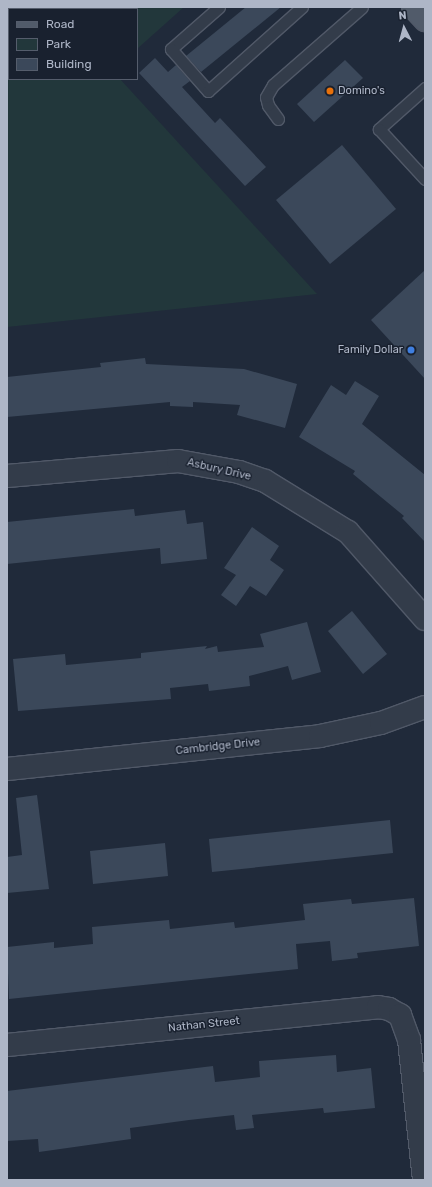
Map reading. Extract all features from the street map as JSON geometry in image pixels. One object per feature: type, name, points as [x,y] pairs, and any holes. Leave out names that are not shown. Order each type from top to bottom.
[{"type":"main road","points":[[413,7],[425,20]]},
{"type":"street","name":"Asbury Drive","points":[[7,476],[178,461],[239,472],[265,481],[348,532],[425,619]]},
{"type":"street","name":"Cambridge Drive","points":[[7,769],[320,736],[381,723],[425,707]]},
{"type":"street","name":"Nathan Street","points":[[7,1045],[378,1007],[400,1014],[409,1040],[424,1180]]},
{"type":"lane","points":[[219,7],[171,49],[208,91],[302,7]]},
{"type":"lane","points":[[278,119],[268,105],[266,97],[274,85],[362,7]]},
{"type":"lane","points":[[425,88],[379,129],[425,179]]},
{"type":"green space","points":[[184,7],[138,48],[138,8],[79,8]]},
{"type":"green space","points":[[7,67],[8,80],[121,80],[317,294],[7,327]]},
{"type":"building","points":[[246,7],[281,7],[201,72],[186,56]]},
{"type":"building","points":[[155,58],[168,72],[176,65],[190,81],[182,87],[215,123],[220,118],[266,167],[245,186],[139,73]]},
{"type":"building","name":"Domino's","points":[[345,60],[363,78],[314,122],[297,104]]},
{"type":"building","points":[[342,145],[396,209],[330,264],[276,200]]},
{"type":"building","name":"Family Dollar","points":[[425,270],[425,379],[371,320]]},
{"type":"building","points":[[145,358],[146,364],[244,369],[297,384],[285,428],[237,415],[240,405],[193,402],[193,407],[170,406],[170,402],[7,417],[7,377],[101,367],[100,363]]},
{"type":"building","points":[[355,381],[379,396],[362,424],[425,475],[425,542],[402,518],[404,516],[353,474],[355,471],[299,437],[331,385],[346,395]]},
{"type":"building","points":[[134,509],[135,516],[185,510],[187,524],[203,522],[207,559],[161,564],[160,548],[7,564],[7,522]]},
{"type":"building","points":[[252,527],[279,546],[270,560],[284,570],[266,596],[250,586],[236,606],[221,595],[236,575],[224,568]]},
{"type":"building","points":[[352,611],[387,654],[363,674],[328,631]]},
{"type":"building","points":[[307,622],[321,672],[292,680],[288,666],[249,676],[250,686],[209,691],[208,684],[170,688],[171,699],[18,711],[13,659],[65,654],[66,665],[141,658],[141,653],[207,646],[205,649],[217,646],[218,652],[264,647],[260,634]]},
{"type":"building","points":[[37,795],[49,889],[7,893],[7,857],[22,855],[16,798]]},
{"type":"building","points":[[390,820],[393,853],[212,872],[209,839]]},
{"type":"building","points":[[165,843],[168,876],[93,884],[90,851]]},
{"type":"building","points":[[414,898],[419,946],[357,953],[358,958],[332,961],[330,941],[296,944],[298,969],[9,999],[7,947],[54,942],[54,948],[93,944],[92,927],[169,920],[170,929],[234,922],[235,928],[305,920],[303,904],[351,899],[352,904]]},
{"type":"building","points":[[336,1055],[337,1072],[371,1068],[375,1108],[324,1113],[323,1108],[252,1115],[254,1128],[236,1130],[234,1115],[189,1120],[130,1128],[131,1139],[39,1152],[38,1139],[7,1141],[7,1091],[213,1066],[215,1082],[260,1077],[259,1061]]},
{"type":"place","name":"Domino's","points":[[330,91]]},
{"type":"place","name":"Family Dollar","points":[[411,350]]}]
